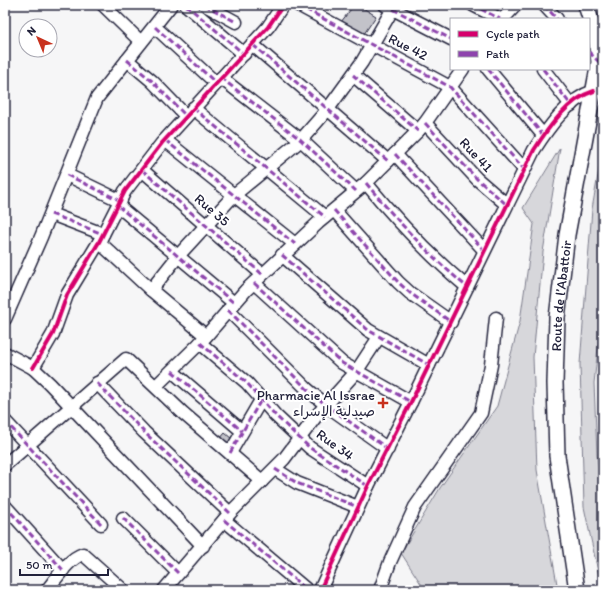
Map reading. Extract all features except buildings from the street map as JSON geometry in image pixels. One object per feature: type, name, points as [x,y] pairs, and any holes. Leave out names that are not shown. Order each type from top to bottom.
[{"type":"main road","name":"Route de l’Abattoir","points":[[577,590],[557,456],[556,362],[558,318],[568,235],[594,92],[594,57],[596,37],[586,5]]},
{"type":"street","points":[[103,5],[141,42]]},
{"type":"street","points":[[5,319],[51,214],[97,98],[171,5]]},
{"type":"street","points":[[186,5],[244,54]]},
{"type":"street","points":[[205,5],[236,22]]},
{"type":"street","points":[[33,368],[53,334],[67,295],[101,238],[119,203],[165,140],[268,28],[283,5]]},
{"type":"street","name":"Rue 42","points":[[298,5],[450,87],[524,169]]},
{"type":"street","points":[[473,5],[498,18]]},
{"type":"street","points":[[504,18],[516,5]]},
{"type":"street","points":[[544,5],[557,18]]},
{"type":"street","points":[[151,290],[178,256],[208,226],[234,195],[301,140],[328,109],[353,75],[372,45],[391,6],[450,38]]},
{"type":"street","points":[[155,27],[218,81],[301,140],[356,191]]},
{"type":"street","points":[[253,45],[328,109],[392,157],[484,250]]},
{"type":"street","points":[[128,60],[190,112],[330,213],[410,294],[451,322]]},
{"type":"street","points":[[156,386],[203,339],[262,274],[366,183],[422,127],[462,70]]},
{"type":"street","points":[[489,70],[543,135]]},
{"type":"street","points":[[544,70],[571,105]]},
{"type":"street","name":"Rue 41","points":[[353,75],[422,127],[506,204]]},
{"type":"street","points":[[320,590],[368,486],[388,450],[451,322],[484,250],[524,169],[543,135],[583,94],[594,92]]},
{"type":"street","points":[[165,140],[295,244]]},
{"type":"street","name":"Rue 35","points":[[142,170],[262,274]]},
{"type":"street","points":[[67,175],[119,203],[178,256],[231,307],[307,389],[326,405],[388,450]]},
{"type":"street","points":[[366,183],[402,226],[434,260],[467,287]]},
{"type":"street","points":[[51,214],[101,238]]},
{"type":"street","name":"Rue 34","points":[[101,238],[151,290],[203,339],[247,383],[261,400],[300,438],[323,458],[368,486]]},
{"type":"street","points":[[282,255],[326,294],[379,337],[429,365]]},
{"type":"street","points":[[254,283],[337,358],[356,372],[411,402]]},
{"type":"street","points":[[380,590],[390,562],[415,507],[481,413],[490,365],[496,318]]},
{"type":"street","points":[[166,589],[227,516],[284,459],[326,405],[356,372],[379,337]]},
{"type":"street","points":[[5,353],[33,368],[72,406],[203,546]]},
{"type":"street","points":[[5,465],[126,359],[183,413],[262,481]]},
{"type":"street","points":[[172,371],[242,432]]},
{"type":"street","points":[[97,383],[227,516],[307,590]]},
{"type":"street","points":[[230,453],[261,400]]},
{"type":"street","points":[[5,421],[101,524]]},
{"type":"street","points":[[275,469],[297,483],[358,507]]},
{"type":"street","points":[[5,506],[63,570]]},
{"type":"street","points":[[123,518],[178,573]]},
{"type":"street","points":[[47,590],[63,570],[74,559],[83,554],[123,590]]},
{"type":"shaded area","points":[[603,147],[603,304],[594,383],[597,455],[603,505],[602,590],[584,507],[580,364],[592,209]]},
{"type":"shaded area","points":[[560,148],[543,252],[533,357],[537,470],[558,590],[425,590],[401,553],[440,488],[497,406],[520,321],[534,224],[523,208]]},
{"type":"marked path","points":[[186,5],[244,54]]},
{"type":"marked path","points":[[205,5],[236,22]]},
{"type":"marked path","points":[[298,5],[450,87],[524,169]]},
{"type":"marked path","points":[[385,5],[450,38]]},
{"type":"marked path","points":[[473,5],[498,18]]},
{"type":"marked path","points":[[544,5],[556,18]]},
{"type":"marked path","points":[[155,27],[216,83]]},
{"type":"marked path","points":[[253,45],[388,161]]},
{"type":"marked path","points":[[590,53],[599,62]]},
{"type":"marked path","points":[[127,60],[152,81],[186,116]]},
{"type":"marked path","points":[[489,70],[543,135]]},
{"type":"marked path","points":[[544,70],[571,105]]},
{"type":"marked path","points":[[353,75],[418,131]]},
{"type":"marked path","points":[[221,78],[301,140],[356,191]]},
{"type":"marked path","points":[[193,108],[325,217]]},
{"type":"marked path","points":[[425,123],[477,179],[506,204]]},
{"type":"marked path","points":[[165,140],[295,244]]},
{"type":"marked path","points":[[395,154],[484,250]]},
{"type":"marked path","points":[[142,170],[262,274]]},
{"type":"marked path","points":[[67,175],[121,201]]},
{"type":"marked path","points":[[366,183],[414,238],[467,287]]},
{"type":"marked path","points":[[118,206],[234,303]]},
{"type":"marked path","points":[[334,210],[398,282],[410,293],[451,322]]},
{"type":"marked path","points":[[51,214],[103,234]]},
{"type":"marked path","points":[[282,255],[368,330],[429,365]]},
{"type":"marked path","points":[[254,283],[342,363],[411,402]]},
{"type":"marked path","points":[[228,310],[307,389],[326,405],[388,449]]},
{"type":"marked path","points":[[200,343],[247,383],[276,416],[310,448],[368,486]]},
{"type":"marked path","points":[[172,371],[242,431]]},
{"type":"marked path","points":[[97,383],[144,432],[230,513]]},
{"type":"marked path","points":[[230,453],[261,400]]},
{"type":"marked path","points":[[5,421],[101,524]]},
{"type":"marked path","points":[[275,469],[297,483],[358,507]]},
{"type":"marked path","points":[[5,506],[63,570]]},
{"type":"marked path","points":[[123,518],[178,573]]},
{"type":"marked path","points":[[224,520],[307,590]]},
{"type":"cycle path","points":[[33,368],[53,334],[67,295],[99,242],[125,191],[162,143],[268,27],[283,5]]},
{"type":"cycle path","points":[[320,590],[368,486],[411,402],[534,150],[552,124],[567,107],[576,100],[594,91]]},
{"type":"place","name":"Pharmacie Al Issrae صيدلية الإسراء","points":[[383,403]]}]
